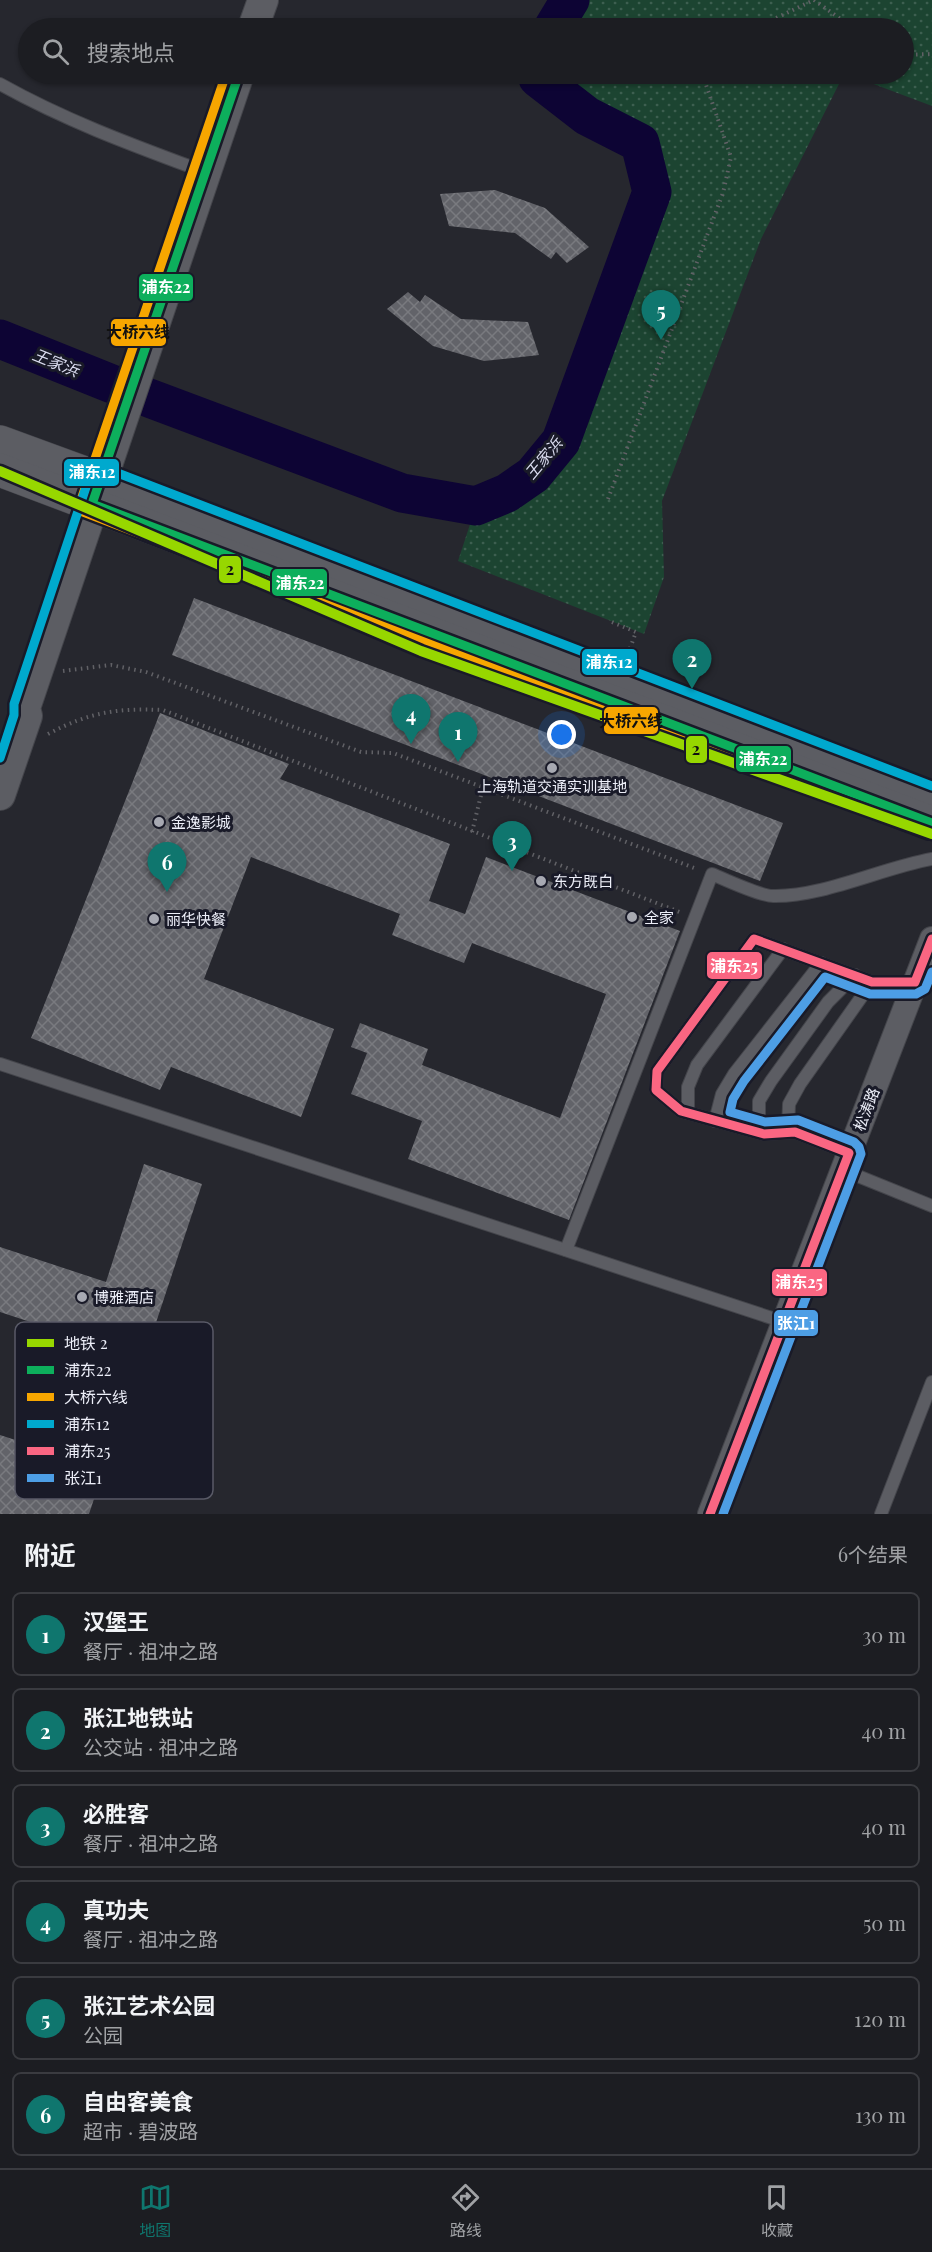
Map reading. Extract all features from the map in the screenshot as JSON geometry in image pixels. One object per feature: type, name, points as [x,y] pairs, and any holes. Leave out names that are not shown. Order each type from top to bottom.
[{"type":"main road","points":[[0,442],[97,491],[932,823]]},
{"type":"main road","points":[[0,470],[97,491],[619,678],[932,799]]},
{"type":"street","points":[[257,18],[263,0]]},
{"type":"street","points":[[0,795],[27,716],[25,708],[235,84]]},
{"type":"street","points":[[0,762],[17,713],[25,708]]},
{"type":"street","name":"松涛路","points":[[710,1514],[932,939]]},
{"type":"lane","points":[[0,84],[41,107],[95,131],[206,172]]},
{"type":"lane","points":[[566,1250],[712,874],[771,897],[814,891],[914,862],[932,860]]},
{"type":"lane","points":[[915,982],[872,982],[754,939],[657,1071],[656,1090],[681,1111],[765,1134],[795,1131],[846,1161],[932,1206]]},
{"type":"lane","points":[[688,1113],[688,1087],[697,1065],[783,949]]},
{"type":"lane","points":[[715,1121],[722,1094],[734,1074],[821,963]]},
{"type":"lane","points":[[759,1132],[759,1101],[771,1081],[828,1002],[855,975]]},
{"type":"lane","points":[[788,1132],[789,1104],[800,1084],[872,982]]},
{"type":"lane","points":[[0,1064],[784,1322]]},
{"type":"lane","points":[[881,1514],[927,1410],[932,1383]]},
{"type":"path","points":[[778,18],[814,0],[839,18]]},
{"type":"path","points":[[914,55],[932,54]]},
{"type":"path","points":[[608,500],[723,193],[731,157],[706,84]]},
{"type":"path","points":[[612,622],[636,632],[619,678]]},
{"type":"path","points":[[36,676],[111,665],[146,672],[361,752],[393,753],[712,874]]},
{"type":"path","points":[[41,740],[74,720],[107,711],[163,710],[695,918]]},
{"type":"path","points":[[472,831],[483,787]]},
{"type":"green space","points":[[570,0],[932,0],[932,106],[874,84],[914,84],[914,18],[559,18]]},
{"type":"green space","points":[[546,84],[839,84],[761,239],[662,501],[664,577],[644,634],[458,561],[476,506],[507,493],[533,475],[561,441],[652,193],[640,143],[587,116]]},
{"type":"building","points":[[495,190],[545,208],[589,247],[567,263],[556,252],[551,259],[515,233],[449,226],[440,194]]},
{"type":"building","points":[[408,292],[420,302],[425,295],[461,319],[528,322],[539,355],[484,361],[433,346],[387,309]]},
{"type":"building","name":"上海轨道交通实训基地","points":[[194,598],[783,823],[760,881],[172,655]]},
{"type":"building","points":[[160,713],[289,764],[280,779],[450,844],[429,901],[465,914],[486,857],[680,931],[569,1220],[408,1159],[422,1121],[351,1094],[367,1053],[351,1047],[360,1023],[428,1049],[422,1065],[560,1118],[606,994],[472,943],[464,963],[392,935],[400,914],[251,857],[204,979],[334,1029],[301,1117],[171,1067],[160,1090],[31,1038]]},
{"type":"building","name":"博雅酒店","points":[[144,1164],[202,1184],[156,1322],[30,1322],[0,1312],[0,1247],[106,1282]]},
{"type":"building","points":[[0,1435],[15,1440],[15,1499],[94,1499],[89,1514],[0,1514]]},
{"type":"waterway","name":"王家浜","points":[[559,18],[570,0]]},
{"type":"waterway","name":"王家浜","points":[[149,398],[402,493],[476,506],[507,493],[533,475],[561,441],[652,192],[640,143],[587,116],[546,84]]},
{"type":"waterway","name":"王家浜","points":[[0,339],[112,384]]},
{"type":"metro line","name":"2","points":[[0,471],[421,651],[932,834]]},
{"type":"transit line","name":"大桥六线","points":[[223,84],[81,500],[80,506],[83,512],[928,834]]},
{"type":"transit line","name":"浦东22","points":[[236,84],[92,504],[932,823]]},
{"type":"transit line","name":"浦东12","points":[[0,758],[14,715],[14,704],[90,475],[94,469],[102,467],[932,786]]},
{"type":"transit line","name":"浦东25","points":[[710,1514],[849,1153],[795,1132],[764,1134],[681,1111],[656,1090],[657,1071],[754,939],[872,982],[915,982],[932,939]]},
{"type":"transit line","name":"张江1","points":[[723,1514],[861,1154],[854,1142],[798,1120],[765,1122],[730,1112],[733,1099],[744,1081],[825,977],[870,994],[916,994],[925,989],[932,972]]},
{"type":"place","name":"张江艺术公园","points":[[661,340]]},
{"type":"place","name":"张江地铁站","points":[[692,689]]},
{"type":"place","name":"真功夫","points":[[411,744]]},
{"type":"place","name":"汉堡王","points":[[458,762]]},
{"type":"place","name":"上海轨道交通实训基地","points":[[552,768]]},
{"type":"place","name":"金逸影城","points":[[159,822]]},
{"type":"place","name":"必胜客","points":[[512,871]]},
{"type":"place","name":"东方既白","points":[[541,881]]},
{"type":"place","name":"自由客美食","points":[[167,892]]},
{"type":"place","name":"全家","points":[[632,917]]},
{"type":"place","name":"丽华快餐","points":[[154,919]]},
{"type":"place","name":"博雅酒店","points":[[82,1297]]}]
